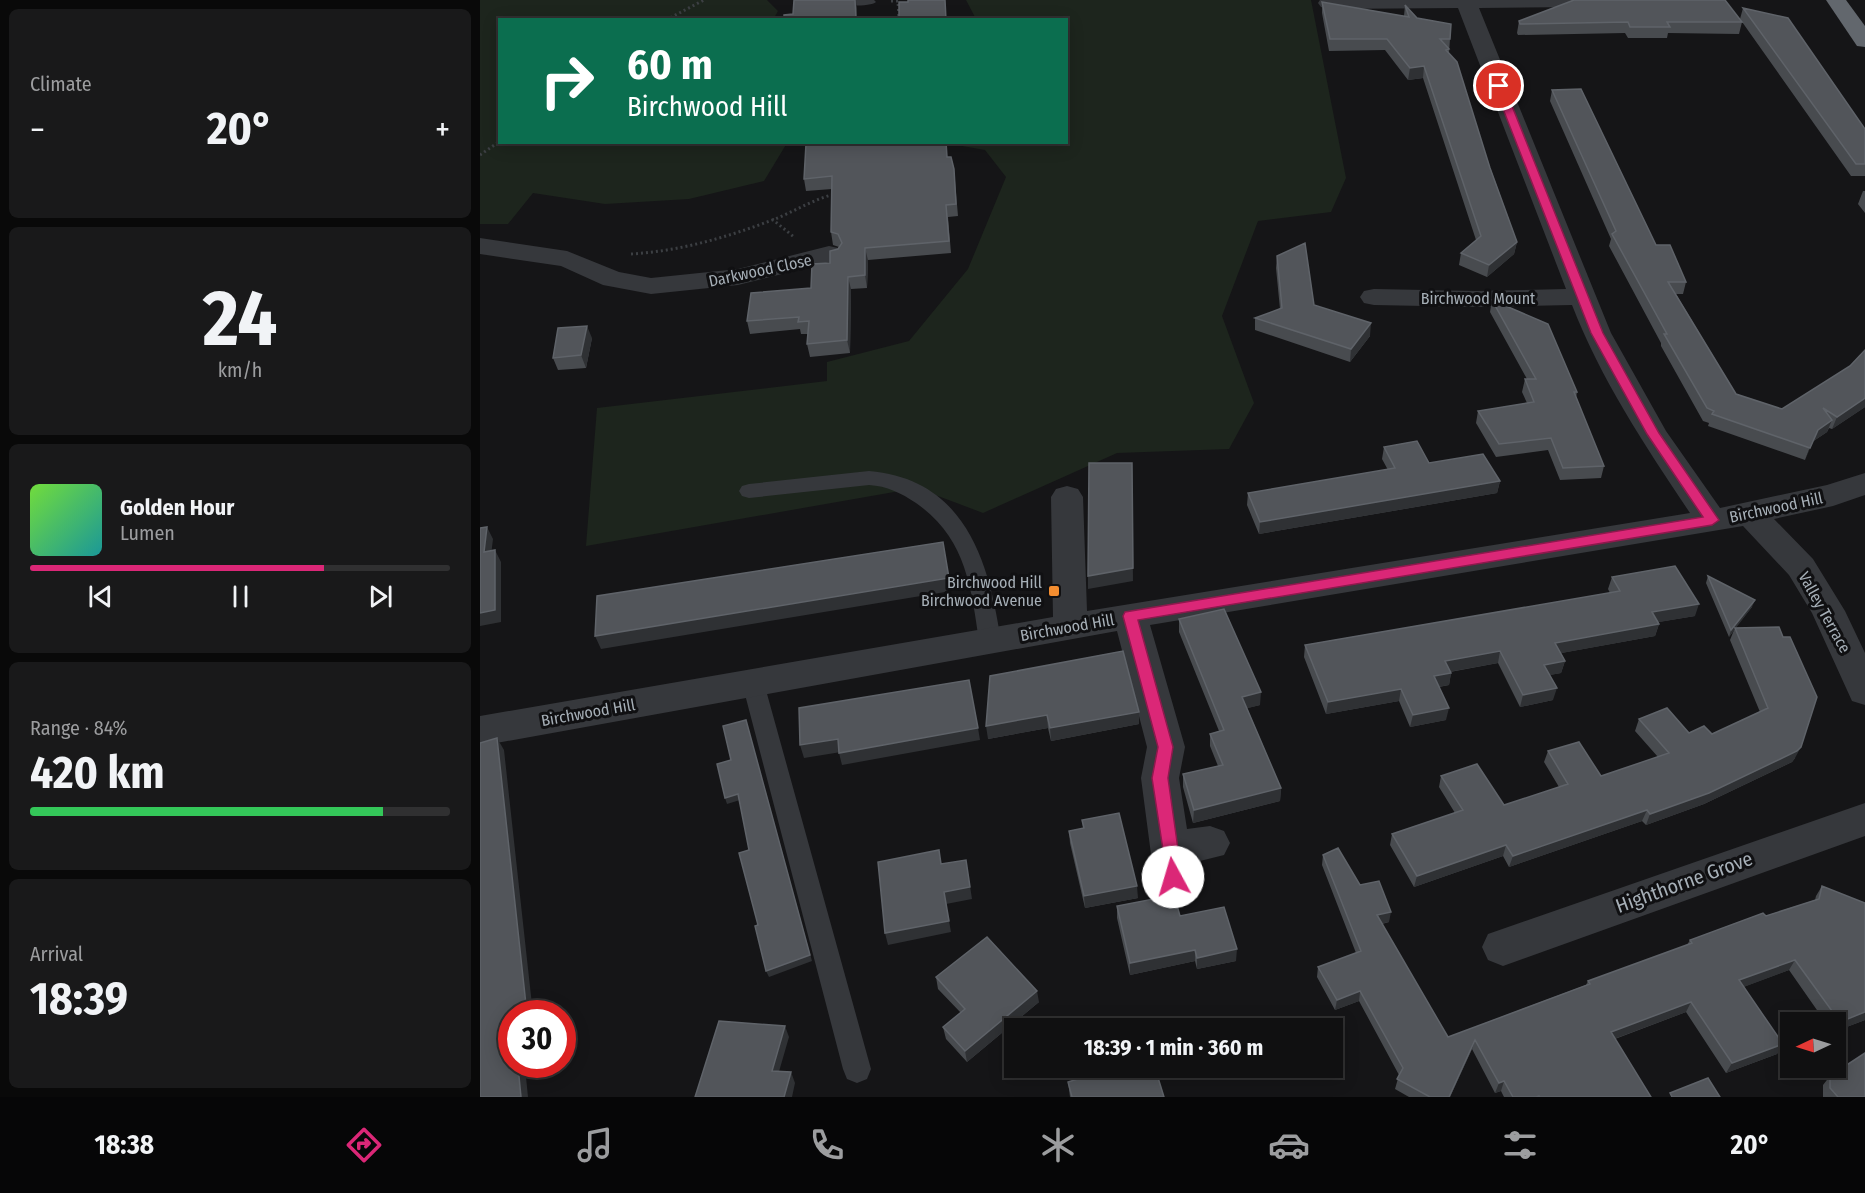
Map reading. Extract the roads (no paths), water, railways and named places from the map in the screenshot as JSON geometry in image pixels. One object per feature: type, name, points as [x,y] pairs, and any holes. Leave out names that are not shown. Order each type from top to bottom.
[{"type":"highway","points":[[1836,0],[1865,41]]},
{"type":"street","points":[[1328,3],[1685,0]]},
{"type":"street","points":[[1466,2],[1597,333],[1642,416],[1684,482],[1712,520]]},
{"type":"street","name":"Darkwood Close","points":[[480,246],[567,259],[612,279],[651,286],[738,277],[829,254]]},
{"type":"street","name":"Birchwood Mount","points":[[1374,297],[1476,299],[1581,297]]},
{"type":"street","name":"Birchwood Hill","points":[[480,731],[1070,626],[1750,514],[1833,495],[1865,484]]},
{"type":"street","points":[[1067,497],[1070,626]]},
{"type":"street","name":"Valley Terrace","points":[[1750,514],[1801,567],[1828,611],[1865,691]]},
{"type":"street","points":[[1130,616],[1166,747],[1160,778],[1172,863],[1210,843]]},
{"type":"street","name":"Highthorne Grove","points":[[1503,947],[1865,819]]},
{"type":"lane","points":[[826,0],[869,2]]},
{"type":"lane","points":[[749,491],[868,478],[886,479],[926,499],[949,517],[976,568],[990,641]]},
{"type":"lane","points":[[753,683],[857,1069]]},
{"type":"place","name":"Birchwood Hill Birchwood Avenue","points":[[1054,591]]}]
